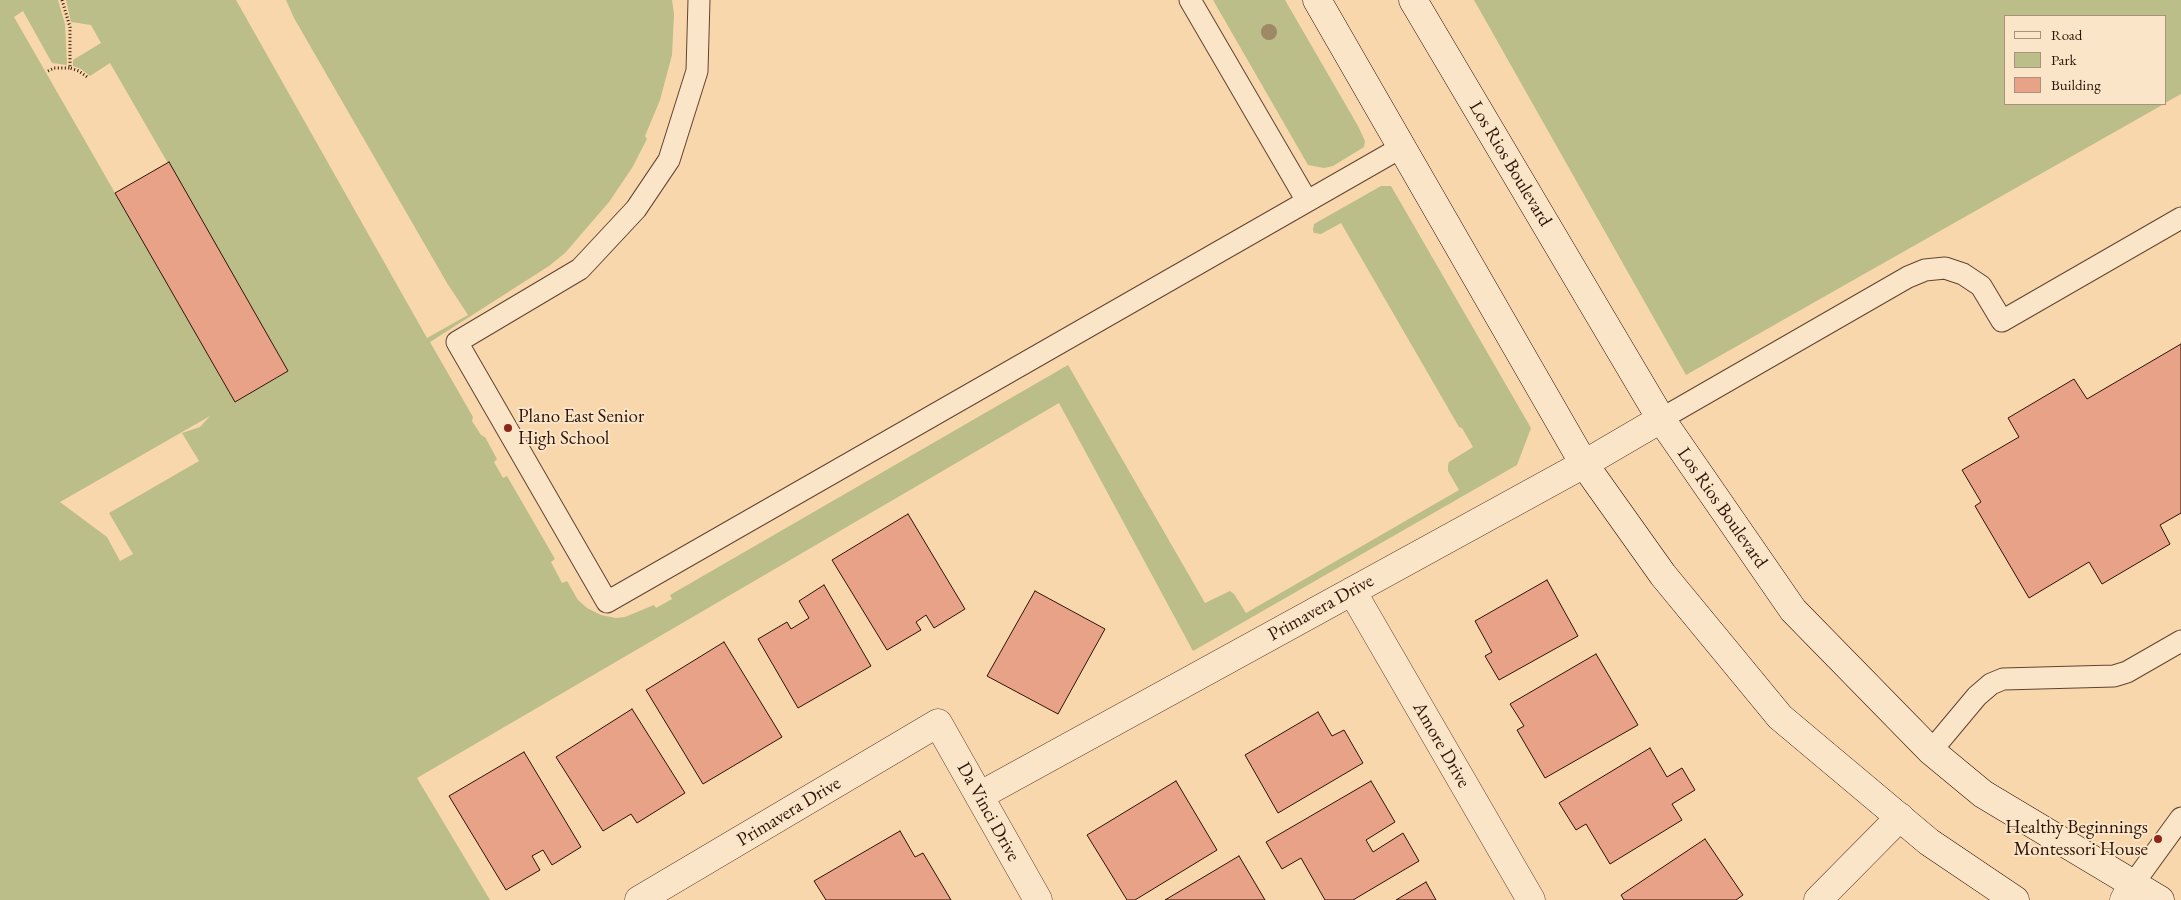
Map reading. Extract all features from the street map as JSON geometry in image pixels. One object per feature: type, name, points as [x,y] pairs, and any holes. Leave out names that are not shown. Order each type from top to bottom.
[{"type":"main road","points":[[1317,0],[1584,464],[1663,575],[1780,717],[1929,842],[2015,900]]},
{"type":"main road","name":"Los Rios Boulevard","points":[[1413,0],[1661,419],[1793,610],[1931,751],[1982,794],[2129,892],[2160,900]]},
{"type":"main road","name":"Primavera Drive","points":[[979,796],[1584,464],[1661,419]]},
{"type":"main road","name":"Amore Drive","points":[[1352,591],[1531,900]]},
{"type":"main road","name":"Primavera Drive","points":[[640,900],[938,723]]},
{"type":"main road","name":"Da Vinci Drive","points":[[938,723],[1038,900]]},
{"type":"main road","points":[[1818,900],[1900,817]]},
{"type":"lane","points":[[699,0],[697,71],[669,160],[636,209],[580,269],[457,342],[606,602],[1402,147]]},
{"type":"lane","points":[[1190,0],[1308,201]]},
{"type":"lane","points":[[1661,419],[1908,277],[1924,270],[1945,268],[1963,274],[1980,286],[2002,321],[2181,218]]},
{"type":"lane","points":[[1931,751],[1977,696],[1991,684],[2003,679],[2114,676],[2127,672],[2181,641]]},
{"type":"lane","points":[[2129,892],[2181,818]]},
{"type":"path","points":[[62,0],[70,27],[70,68]]},
{"type":"path","points":[[48,71],[54,68],[70,68],[79,71],[87,78]]},
{"type":"green space","points":[[0,0],[58,0],[65,24],[67,65],[52,63],[23,11],[14,17],[235,402],[288,371],[110,63],[90,76],[73,66],[73,60],[101,43],[91,25],[71,22],[66,0],[236,0],[427,338],[468,315],[447,283],[294,18],[286,0],[672,0],[674,14],[672,55],[660,100],[645,136],[647,139],[632,168],[609,202],[565,253],[549,266],[430,342],[473,417],[472,421],[481,435],[485,437],[497,459],[494,462],[503,478],[507,476],[555,559],[551,562],[562,583],[567,581],[578,600],[587,608],[601,615],[616,618],[625,617],[654,605],[656,608],[672,599],[670,595],[1068,365],[1205,603],[1230,591],[1246,613],[1459,490],[1448,471],[1448,465],[1449,462],[1473,447],[1462,428],[1459,427],[1341,223],[1321,234],[1314,233],[1314,224],[1381,186],[1391,186],[1531,428],[1517,465],[1193,651],[1059,403],[417,778],[490,900],[0,900]],"holes":[[[210,416],[200,427],[182,433],[199,461],[109,513],[133,554],[120,561],[107,537],[60,502]]]},
{"type":"green space","points":[[1213,0],[1285,0],[1358,126],[1365,141],[1364,147],[1333,166],[1324,168],[1308,165]]},
{"type":"green space","points":[[1474,0],[2181,0],[2181,94],[2166,102],[2166,15],[2004,15],[2004,105],[2162,105],[1686,375]]},
{"type":"building","points":[[169,162],[288,371],[235,402],[115,193]]},
{"type":"building","points":[[2181,344],[2181,513],[2160,525],[2170,544],[2102,584],[2089,562],[2029,598],[1975,506],[1981,502],[1962,470],[2019,437],[2008,418],[2074,379],[2087,399]]},
{"type":"building","points":[[908,514],[965,609],[934,628],[926,615],[916,622],[921,630],[887,650],[832,560]]},
{"type":"building","points":[[1547,580],[1578,636],[1499,680],[1485,656],[1492,652],[1475,621]]},
{"type":"building","points":[[824,585],[871,666],[798,708],[758,639],[787,622],[791,629],[809,618],[799,601]]},
{"type":"building","points":[[1035,591],[1105,629],[1058,714],[987,676]]},
{"type":"building","points":[[724,642],[782,737],[703,784],[646,690]]},
{"type":"building","points":[[1596,654],[1638,725],[1545,778],[1517,730],[1524,726],[1510,704]]},
{"type":"building","points":[[632,709],[685,793],[637,823],[631,814],[603,831],[556,757]]},
{"type":"building","points":[[1318,712],[1332,736],[1344,730],[1363,763],[1278,813],[1245,755]]},
{"type":"building","points":[[1650,748],[1667,777],[1682,768],[1695,790],[1672,804],[1682,820],[1610,864],[1586,824],[1576,830],[1559,803]]},
{"type":"building","points":[[524,752],[581,847],[552,865],[543,850],[532,856],[540,870],[506,890],[449,796]]},
{"type":"building","points":[[1176,781],[1217,850],[1135,900],[1127,900],[1087,835]]},
{"type":"building","points":[[1371,781],[1395,822],[1366,840],[1373,852],[1403,833],[1419,861],[1353,900],[1325,900],[1301,858],[1282,869],[1266,842]]},
{"type":"building","points":[[900,831],[915,857],[923,853],[951,900],[826,900],[814,881]]},
{"type":"building","points":[[1705,839],[1743,895],[1736,900],[1624,900],[1621,895]]},
{"type":"building","points":[[1239,856],[1265,900],[1165,900]]},
{"type":"building","points":[[1426,882],[1436,900],[1396,900]]},
{"type":"place","name":"Plano East Senior High School","points":[[508,428]]},
{"type":"place","name":"Healthy Beginnings Montessori House","points":[[2158,839]]}]
